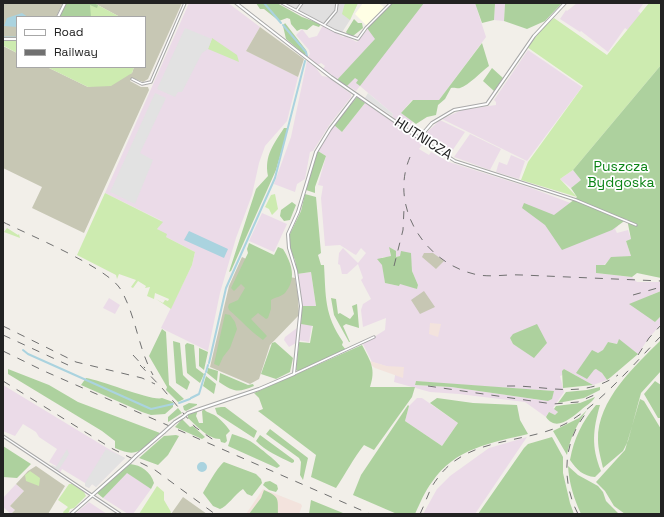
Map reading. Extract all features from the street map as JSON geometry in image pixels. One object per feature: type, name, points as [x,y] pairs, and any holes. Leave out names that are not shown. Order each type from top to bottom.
[{"type":"street","points":[[58,16],[65,3]]},
{"type":"street","points":[[132,79],[142,84],[151,82],[185,3]]},
{"type":"street","name":"HUTNICZA","points":[[236,3],[356,95],[455,161],[575,200],[636,225]]},
{"type":"street","points":[[282,3],[325,24],[335,31],[358,39],[366,28],[391,3]]},
{"type":"street","points":[[297,10],[302,3]]},
{"type":"street","points":[[325,24],[335,13],[337,3]]},
{"type":"street","points":[[419,138],[432,123],[454,110],[487,104],[534,36],[565,3]]},
{"type":"street","points":[[3,39],[16,39]]},
{"type":"street","points":[[294,374],[301,306],[296,271],[288,246],[288,234],[298,212],[316,152],[330,129],[356,95]]},
{"type":"street","points":[[71,514],[175,422],[188,413],[259,389],[374,337]]},
{"type":"street","points":[[3,436],[120,514]]},
{"type":"shaded area","points":[[3,3],[63,3],[56,16],[16,16],[16,38],[3,38]]},
{"type":"shaded area","points":[[94,3],[182,3],[148,79],[143,82],[132,78],[130,81],[141,87],[148,87],[149,90],[84,233],[32,208],[42,187],[3,168],[3,46],[16,52],[16,68],[49,68],[88,87],[132,73],[134,68],[146,68],[146,16],[118,16]]},
{"type":"shaded area","points":[[189,3],[227,3],[231,5],[260,27],[246,51],[298,77],[287,121],[265,146],[259,163],[252,195],[236,238],[220,293],[208,351],[161,328],[192,265],[195,252],[166,237],[157,229],[162,221],[105,193]]},
{"type":"shaded area","points":[[281,3],[358,3],[341,34]]},
{"type":"shaded area","points":[[363,3],[378,3],[384,7],[367,26],[355,14]]},
{"type":"shaded area","points":[[392,3],[475,3],[486,37],[439,100],[412,100],[401,113],[413,121],[408,128],[396,120],[392,116],[393,114],[360,86],[356,91],[323,69],[325,66],[321,63],[318,65],[308,57],[310,54],[309,50],[296,35],[302,29],[309,38],[317,36],[323,25],[343,37],[345,36],[357,42],[368,29],[367,28]]},
{"type":"shaded area","points":[[577,3],[644,3],[638,11],[646,18],[633,34],[625,28],[608,52],[581,31],[580,32],[560,19],[566,10],[567,11]]},
{"type":"shaded area","points":[[495,4],[505,4],[504,21],[494,20]]},
{"type":"shaded area","points":[[260,27],[304,59],[298,77],[246,51]]},
{"type":"shaded area","points":[[185,28],[212,39],[208,49],[202,53],[182,92],[178,92],[175,97],[157,89]]},
{"type":"shaded area","points":[[528,50],[582,87],[527,161],[442,119],[462,110],[496,105],[494,100]]},
{"type":"shaded area","points":[[307,61],[316,68],[322,76],[328,77],[351,94],[351,97],[330,124],[313,151],[310,152],[305,179],[297,184],[295,192],[274,184],[291,137]]},
{"type":"shaded area","points":[[155,93],[166,98],[140,153],[153,160],[135,204],[110,192]]},
{"type":"shaded area","points":[[368,93],[393,114],[392,116],[365,98]]},
{"type":"shaded area","points":[[365,103],[423,143],[419,149],[429,155],[431,152],[449,162],[531,188],[618,221],[618,226],[615,229],[617,233],[628,230],[631,239],[626,241],[631,256],[611,258],[596,273],[632,277],[637,282],[661,282],[661,291],[651,295],[655,322],[661,316],[661,324],[638,354],[619,340],[617,344],[608,342],[603,351],[598,353],[594,370],[597,369],[607,380],[593,385],[564,369],[563,375],[560,376],[564,392],[553,408],[558,411],[555,416],[549,412],[546,417],[525,402],[430,392],[394,382],[396,369],[372,362],[363,344],[385,330],[386,318],[363,327],[361,310],[363,304],[371,299],[361,280],[363,278],[358,264],[347,274],[342,274],[340,265],[338,264],[339,253],[343,248],[358,263],[366,253],[361,248],[356,255],[340,245],[325,246],[321,198],[323,186],[318,185],[326,156],[318,151],[334,125],[342,132]],"holes":[[[389,248],[396,257],[410,253],[412,271],[418,285],[417,289],[409,285],[400,284],[399,286],[385,283],[382,257],[391,257]],[[510,338],[547,343],[535,357],[513,344]],[[416,381],[553,391],[548,401],[451,387],[415,385]]]},
{"type":"shaded area","points":[[440,120],[465,132],[450,154],[423,136]]},
{"type":"shaded area","points":[[470,134],[501,149],[490,170],[454,157]]},
{"type":"shaded area","points":[[511,155],[525,161],[519,179],[496,172],[499,162],[507,165]]},
{"type":"shaded area","points":[[573,170],[581,180],[571,188],[560,179]]},
{"type":"shaded area","points":[[262,213],[287,224],[274,252],[249,241]]},
{"type":"shaded area","points":[[424,253],[433,253],[444,261],[436,269],[422,257]]},
{"type":"shaded area","points":[[242,257],[280,275],[295,278],[298,296],[299,315],[270,345],[259,379],[250,384],[210,367],[229,286]]},
{"type":"shaded area","points":[[311,272],[316,307],[302,306],[297,274]]},
{"type":"shaded area","points":[[424,291],[435,307],[420,314],[411,300]]},
{"type":"shaded area","points":[[109,298],[120,305],[115,314],[103,308]]},
{"type":"shaded area","points":[[430,323],[441,324],[438,337],[429,334]]},
{"type":"shaded area","points":[[301,324],[312,325],[309,342],[298,340]]},
{"type":"shaded area","points":[[297,328],[296,343],[289,347],[284,340],[285,337]]},
{"type":"shaded area","points":[[370,361],[386,366],[404,367],[403,378],[375,368],[371,365]]},
{"type":"shaded area","points":[[3,385],[125,458],[96,487],[92,484],[89,488],[85,486],[85,483],[62,469],[60,473],[54,469],[56,466],[49,462],[57,449],[39,437],[36,432],[23,424],[15,436],[3,431]]},
{"type":"shaded area","points":[[417,398],[422,398],[458,423],[442,446],[405,421],[409,406]]},
{"type":"shaded area","points":[[527,437],[475,514],[423,514],[437,489],[450,476],[489,448]]},
{"type":"shaded area","points":[[67,449],[69,454],[58,471],[51,466],[56,467]]},
{"type":"shaded area","points":[[106,449],[125,458],[96,487],[92,484],[89,488],[85,486],[85,483]]},
{"type":"shaded area","points":[[36,466],[65,486],[48,514],[11,514],[15,510],[10,506],[24,491],[16,484],[28,471]]},
{"type":"shaded area","points":[[127,472],[151,489],[133,514],[128,514],[103,498]]},
{"type":"shaded area","points":[[16,484],[24,491],[10,506],[15,510],[11,514],[3,507],[3,498]]},
{"type":"shaded area","points":[[263,489],[301,504],[302,506],[299,514],[246,514]]},
{"type":"shaded area","points":[[183,497],[207,514],[171,514]]},
{"type":"shaded area","points":[[89,502],[107,514],[75,514]]},
{"type":"green space","points":[[67,3],[94,3],[118,16],[60,16]]},
{"type":"green space","points":[[67,3],[94,3],[98,5],[97,8],[90,5],[91,16],[60,16]]},
{"type":"green space","points":[[256,3],[277,3],[302,17],[321,24],[319,27],[313,25],[307,30],[301,29],[297,31],[291,24],[290,19],[287,18],[279,21],[264,9],[260,9]]},
{"type":"green space","points":[[345,3],[358,3],[350,20],[342,14]]},
{"type":"green space","points":[[392,3],[424,3],[360,86],[356,83],[358,80],[355,78],[347,86],[337,80],[375,39],[367,28]]},
{"type":"green space","points":[[475,3],[562,3],[545,21],[527,29],[504,21],[505,4],[495,4],[494,20],[482,23]]},
{"type":"green space","points":[[649,3],[661,3],[661,65],[573,170],[560,179],[577,197],[521,180],[528,162],[583,86],[527,47],[554,18],[607,55]]},
{"type":"green space","points":[[354,19],[358,23],[362,23],[363,28],[353,36],[348,35],[346,32]]},
{"type":"green space","points":[[285,23],[306,50],[307,53],[305,55],[286,39],[283,26]]},
{"type":"green space","points":[[212,38],[237,55],[239,62],[208,49]]},
{"type":"green space","points":[[4,40],[16,41],[16,52],[4,46]]},
{"type":"green space","points":[[482,43],[489,66],[464,86],[459,88],[451,88],[445,99],[438,105],[436,115],[427,117],[416,124],[401,113],[413,100],[439,100]]},
{"type":"green space","name":"Puszcza Bydgoska","points":[[661,65],[661,278],[637,273],[632,277],[596,273],[596,265],[605,265],[611,257],[631,256],[626,241],[631,239],[627,219],[612,230],[562,250],[545,225],[522,208],[524,203],[554,215],[577,197],[571,188],[581,180],[573,170]]},
{"type":"green space","points":[[49,68],[134,68],[132,73],[111,86],[88,87]]},
{"type":"green space","points":[[492,68],[503,78],[494,91],[483,81]]},
{"type":"green space","points":[[357,97],[365,103],[342,132],[334,125]]},
{"type":"green space","points":[[284,128],[287,128],[287,132],[276,170],[231,271],[229,272],[256,189],[268,176],[267,162],[271,150]]},
{"type":"green space","points":[[318,151],[326,156],[315,187],[315,193],[306,190],[312,162]]},
{"type":"green space","points":[[105,193],[163,222],[157,229],[167,234],[166,237],[195,252],[192,265],[171,309],[156,299],[163,303],[165,300],[157,297],[168,301],[169,299],[155,293],[154,299],[147,296],[150,287],[145,288],[146,286],[138,281],[133,288],[131,287],[136,280],[119,274],[117,279],[116,275],[77,255]]},
{"type":"green space","points":[[275,194],[278,209],[272,215],[269,209],[265,207],[271,195]]},
{"type":"green space","points":[[305,194],[316,197],[321,253],[318,255],[321,265],[324,265],[327,305],[332,323],[343,342],[342,345],[346,350],[298,371],[296,370],[299,342],[310,343],[313,326],[301,324],[302,306],[316,306],[311,272],[297,274],[295,260],[288,246],[289,236],[301,211]]},
{"type":"green space","points":[[292,202],[296,205],[290,220],[284,221],[280,216],[281,210]]},
{"type":"green space","points":[[7,228],[18,235],[19,234],[20,238],[4,232]]},
{"type":"green space","points":[[249,243],[274,255],[278,247],[283,249],[289,260],[292,271],[289,288],[282,295],[271,300],[271,309],[268,318],[266,319],[258,313],[251,319],[267,336],[263,340],[229,310],[228,307],[229,304],[238,300],[245,288],[241,284],[234,291],[231,288],[248,253],[247,249]]},
{"type":"green space","points":[[389,247],[396,251],[396,257],[400,256],[401,251],[411,253],[412,271],[418,285],[417,289],[400,284],[399,286],[385,283],[382,265],[377,259],[391,256]]},
{"type":"green space","points":[[661,291],[661,316],[655,322],[629,304]]},
{"type":"green space","points":[[331,298],[336,299],[338,314],[340,313],[350,319],[354,314],[352,306],[357,304],[359,328],[346,324],[343,326],[350,342],[334,315]]},
{"type":"green space","points":[[225,314],[230,315],[235,322],[237,329],[230,348],[223,357],[219,366],[214,364]]},
{"type":"green space","points":[[537,324],[547,343],[534,358],[513,344],[510,338],[513,334]]},
{"type":"green space","points":[[162,329],[166,332],[169,385],[184,399],[178,402],[166,390],[167,387],[149,356]]},
{"type":"green space","points":[[619,339],[638,354],[611,377],[607,380],[602,373],[596,369],[587,379],[576,373],[592,350],[598,353],[603,350],[608,342],[617,344]]},
{"type":"green space","points":[[661,340],[661,371],[641,393],[628,441],[623,451],[603,468],[598,440],[599,425],[604,411],[619,385]]},
{"type":"green space","points":[[173,341],[180,343],[183,375],[190,382],[187,390],[176,383]]},
{"type":"green space","points":[[275,342],[293,358],[290,372],[276,379],[261,374],[272,343]]},
{"type":"green space","points":[[187,343],[194,345],[196,368],[204,374],[200,383],[187,373],[185,345]]},
{"type":"green space","points":[[362,345],[372,366],[373,375],[370,387],[415,387],[412,397],[374,450],[364,445],[336,488],[311,477],[316,455],[258,411],[263,409],[259,398],[254,393]]},
{"type":"green space","points":[[199,348],[208,352],[204,370],[199,366]]},
{"type":"green space","points":[[208,368],[218,371],[217,381],[207,373]]},
{"type":"green space","points":[[8,369],[49,385],[78,402],[160,433],[139,451],[129,453],[115,448],[115,441],[102,431],[8,374]]},
{"type":"green space","points":[[564,369],[593,385],[563,388],[562,371]]},
{"type":"green space","points":[[220,373],[248,385],[253,384],[254,386],[244,390],[232,390],[219,382]]},
{"type":"green space","points":[[206,376],[216,384],[214,394],[203,386]]},
{"type":"green space","points":[[86,378],[149,397],[162,398],[173,402],[173,407],[165,414],[151,415],[142,412],[81,385]]},
{"type":"green space","points":[[416,381],[554,391],[552,399],[548,401],[451,387],[415,385]]},
{"type":"green space","points":[[655,381],[661,385],[661,418],[658,418],[644,394]]},
{"type":"green space","points":[[600,387],[600,390],[584,398],[558,403],[566,392]]},
{"type":"green space","points":[[595,397],[593,401],[573,417],[564,422],[554,423],[546,417],[549,412],[555,415],[558,412],[554,409],[556,406],[580,403]]},
{"type":"green space","points":[[437,398],[473,403],[517,405],[520,420],[528,434],[487,444],[463,454],[452,461],[441,471],[429,486],[415,514],[397,514],[353,495],[361,475],[408,405],[405,421],[442,446],[458,423],[430,403]]},
{"type":"green space","points":[[640,399],[644,401],[661,429],[661,514],[625,514],[614,506],[605,491],[596,482],[625,450]]},
{"type":"green space","points":[[189,403],[197,405],[186,411],[184,410],[183,406]]},
{"type":"green space","points":[[596,405],[600,405],[596,422],[594,446],[601,471],[595,477],[581,472],[570,460],[579,431]]},
{"type":"green space","points":[[225,407],[257,431],[254,438],[217,414],[215,408]]},
{"type":"green space","points":[[178,408],[182,413],[168,422],[168,417]]},
{"type":"green space","points":[[204,409],[220,419],[230,431],[226,435],[227,441],[225,443],[221,442],[220,439],[211,437],[188,418],[188,415],[198,410],[196,416],[199,423],[203,423],[202,411]]},
{"type":"green space","points":[[587,410],[574,431],[567,455],[553,431],[579,418]]},
{"type":"green space","points":[[182,419],[190,427],[193,426],[205,437],[202,439],[175,427]]},
{"type":"green space","points":[[270,429],[308,458],[303,480],[300,475],[301,462],[299,458],[266,434]]},
{"type":"green space","points":[[232,434],[250,441],[280,466],[277,468],[228,446]]},
{"type":"green space","points":[[260,435],[294,460],[294,462],[292,463],[268,451],[260,445],[256,441]]},
{"type":"green space","points":[[164,436],[179,436],[168,455],[158,465],[139,458]]},
{"type":"green space","points":[[552,437],[563,457],[563,473],[574,514],[478,514],[524,448],[528,444]]},
{"type":"green space","points":[[3,446],[31,464],[17,478],[3,477]]},
{"type":"green space","points":[[224,462],[256,474],[261,479],[262,483],[252,496],[247,494],[243,489],[223,508],[220,509],[213,506],[203,493],[216,471]]},
{"type":"green space","points":[[130,464],[142,468],[148,472],[154,483],[151,489],[127,473],[103,498],[97,493]]},
{"type":"green space","points":[[568,466],[578,475],[598,486],[603,492],[606,501],[619,514],[581,514],[572,491]]},
{"type":"green space","points":[[30,471],[40,478],[39,486],[26,481],[25,475]]},
{"type":"green space","points":[[270,481],[277,485],[278,489],[276,492],[269,490],[263,485],[265,482]]},
{"type":"green space","points":[[69,484],[72,484],[84,492],[86,496],[74,508],[70,509],[68,514],[64,514],[63,512],[68,507],[58,500]]},
{"type":"green space","points":[[157,486],[164,492],[164,500],[171,512],[170,514],[139,514]]},
{"type":"green space","points":[[264,490],[273,494],[277,498],[278,514],[249,514],[261,498]]},
{"type":"green space","points":[[311,500],[343,513],[309,514]]},
{"type":"water","points":[[22,13],[26,16],[16,16],[16,27],[4,26],[7,18]]},
{"type":"water","points":[[189,231],[228,249],[224,258],[184,240]]},
{"type":"water","points":[[202,462],[207,467],[202,472],[197,467]]},
{"type":"waterway","points":[[264,3],[281,23]]},
{"type":"waterway","points":[[283,25],[306,52],[307,56]]},
{"type":"waterway","points":[[3,37],[16,37]]},
{"type":"waterway","points":[[209,363],[226,288],[275,178],[305,61]]},
{"type":"waterway","points":[[23,350],[28,354],[151,409],[173,404]]},
{"type":"waterway","points":[[206,372],[208,365]]},
{"type":"waterway","points":[[191,398],[199,394],[205,374]]},
{"type":"waterway","points":[[179,403],[190,399]]},
{"type":"railway","points":[[410,157],[405,176],[404,194],[408,212],[415,229],[426,245],[440,258],[456,268],[486,276],[522,275],[661,281]]},
{"type":"railway","points":[[394,266],[403,230],[404,209]]},
{"type":"railway","points":[[3,222],[49,243],[85,262],[114,281],[126,300],[144,354],[153,375]]},
{"type":"railway","points":[[633,295],[661,287]]},
{"type":"railway","points":[[638,355],[649,338],[661,325]]},
{"type":"railway","points":[[3,326],[76,362],[142,378],[155,384]]},
{"type":"railway","points":[[3,335],[68,365]]},
{"type":"railway","points":[[420,514],[434,483],[449,465],[464,455],[480,448],[549,431],[565,424],[603,396],[661,336]]},
{"type":"railway","points":[[3,351],[44,371],[370,514]]},
{"type":"railway","points":[[133,355],[145,368]]},
{"type":"railway","points":[[140,365],[195,427],[215,441]]},
{"type":"railway","points":[[507,386],[564,390],[577,389],[604,383],[618,375]]},
{"type":"railway","points":[[3,381],[111,448],[155,470],[215,514]]},
{"type":"railway","points":[[428,386],[553,404],[578,402],[599,393]]},
{"type":"railway","points":[[578,514],[569,488],[567,462],[573,436],[579,423],[587,412]]}]
